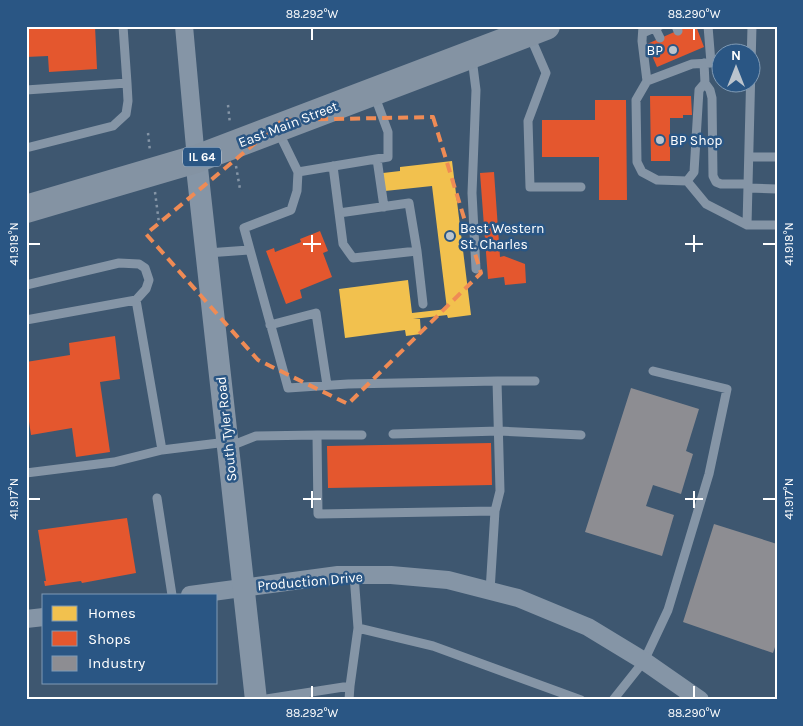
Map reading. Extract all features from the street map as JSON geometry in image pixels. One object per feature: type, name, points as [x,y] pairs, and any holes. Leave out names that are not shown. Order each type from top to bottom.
[{"type":"main road","name":"East Main Street","points":[[26,209],[196,159],[537,30]]},
{"type":"street","points":[[184,26],[196,159]]},
{"type":"street","name":"South Tyler Road","points":[[196,159],[258,700]]},
{"type":"street","name":"Production Drive","points":[[197,594],[338,575],[391,575],[448,580],[518,598],[588,627],[644,661],[700,700]]},
{"type":"street","points":[[26,620],[42,617]]},
{"type":"lane","points":[[26,148],[113,126],[126,114],[128,101],[123,26]]},
{"type":"lane","points":[[647,81],[692,64],[711,63],[708,26]]},
{"type":"lane","points":[[747,225],[752,26]]},
{"type":"lane","points":[[660,38],[657,27],[643,29],[642,41],[647,81],[636,100],[637,162],[642,172],[657,180],[688,180]]},
{"type":"lane","points":[[537,30],[546,74],[528,121],[530,188],[582,187]]},
{"type":"lane","points":[[688,54],[692,64]]},
{"type":"lane","points":[[472,55],[476,90],[472,193],[476,269]]},
{"type":"lane","points":[[670,62],[673,71]]},
{"type":"lane","points":[[704,63],[705,83],[710,90],[712,98],[713,176],[716,182],[777,189]]},
{"type":"lane","points":[[26,90],[127,83]]},
{"type":"lane","points":[[688,180],[694,172],[699,90],[705,83]]},
{"type":"lane","points":[[298,172],[388,157],[388,132],[373,92]]},
{"type":"lane","points":[[277,128],[298,172],[297,191],[291,210],[244,228],[288,388],[327,385],[535,381]]},
{"type":"lane","points":[[749,157],[777,157]]},
{"type":"lane","points":[[377,159],[384,207]]},
{"type":"lane","points":[[333,166],[343,244],[353,258],[417,251]]},
{"type":"lane","points":[[688,180],[706,204],[747,225],[777,225]]},
{"type":"lane","points":[[339,212],[410,203],[423,304]]},
{"type":"lane","points":[[207,253],[249,250]]},
{"type":"lane","points":[[26,285],[118,263],[139,264],[145,268],[149,280],[146,290],[136,300],[26,320]]},
{"type":"lane","points":[[136,300],[162,450]]},
{"type":"lane","points":[[270,326],[316,314],[327,385]]},
{"type":"lane","points":[[613,700],[644,661],[668,610],[709,474],[727,389],[654,371]]},
{"type":"lane","points":[[490,591],[495,511],[500,491],[498,381]]},
{"type":"lane","points":[[393,434],[499,431],[580,435]]},
{"type":"lane","points":[[317,435],[318,514],[495,511]]},
{"type":"lane","points":[[26,473],[114,462],[162,450],[228,444],[256,436],[362,435]]},
{"type":"lane","points":[[157,498],[172,594]]},
{"type":"lane","points":[[349,700],[358,628],[354,575]]},
{"type":"lane","points":[[358,628],[433,646],[581,700]]},
{"type":"lane","points":[[258,700],[350,686]]},
{"type":"highlighted area","points":[[433,117],[481,273],[348,404],[258,360],[146,234],[283,120]]},
{"type":"building: Homes","name":"Best Western St. Charles","points":[[452,161],[471,315],[448,318],[447,315],[413,319],[420,319],[421,334],[406,336],[405,330],[345,338],[339,289],[408,280],[412,313],[447,309],[432,186],[385,191],[383,173],[400,171],[400,167]]},
{"type":"building: Shops","points":[[26,26],[95,26],[97,69],[49,72],[48,56],[26,57]]},
{"type":"building: Shops","name":"BP","points":[[688,26],[696,26],[704,47],[657,67],[647,44]]},
{"type":"building: Shops","points":[[775,26],[777,26],[777,58],[775,58]]},
{"type":"building: Shops","name":"BP Shop","points":[[650,96],[691,96],[692,115],[683,115],[683,118],[670,118],[670,161],[651,161]]},
{"type":"building: Shops","points":[[595,100],[626,100],[627,200],[599,200],[599,157],[542,157],[542,120],[595,120]]},
{"type":"building: Shops","points":[[494,172],[500,257],[504,256],[525,264],[526,283],[505,285],[504,277],[488,279],[480,173]]},
{"type":"building: Shops","points":[[320,231],[328,251],[323,253],[332,277],[300,290],[302,298],[286,304],[266,251],[274,248],[275,252],[301,242],[300,239]]},
{"type":"building: Shops","points":[[115,336],[120,379],[100,382],[110,452],[76,457],[72,428],[31,435],[26,401],[26,362],[70,355],[69,343]]},
{"type":"building: Shops","points":[[491,443],[492,485],[328,488],[327,446]]},
{"type":"building: Shops","points":[[127,518],[136,573],[82,583],[81,581],[45,586],[44,581],[46,581],[38,530]]},
{"type":"building: Industry","points":[[631,388],[699,409],[686,451],[693,454],[681,494],[653,485],[646,506],[674,515],[662,556],[585,532]]},
{"type":"building: Industry","points":[[714,524],[777,544],[777,641],[773,653],[683,622]]},
{"type":"place","name":"BP","points":[[673,50]]},
{"type":"place","name":"BP Shop","points":[[660,140]]},
{"type":"place","name":"Best Western St. Charles","points":[[450,236]]}]
